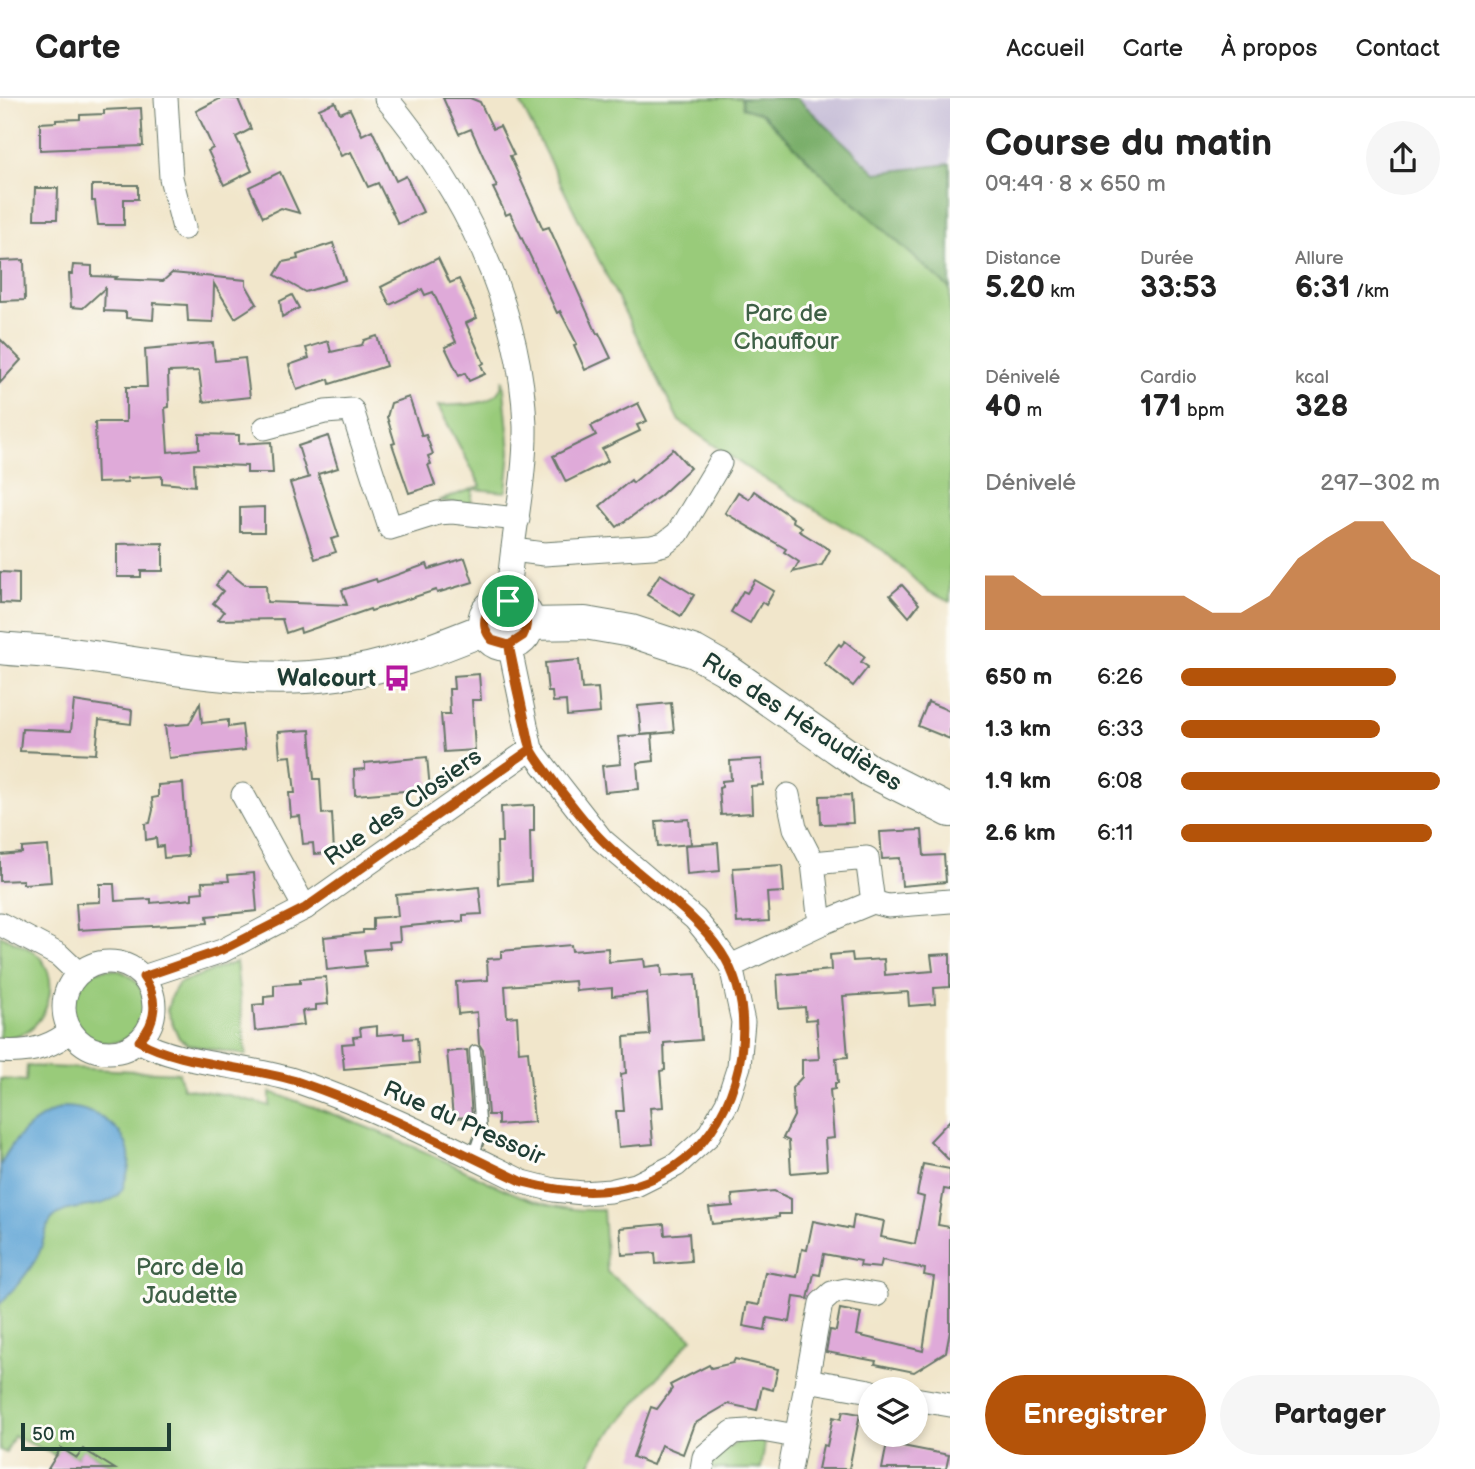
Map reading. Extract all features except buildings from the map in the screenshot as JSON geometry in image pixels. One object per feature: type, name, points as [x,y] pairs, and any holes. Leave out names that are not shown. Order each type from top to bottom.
[{"type":"street","points":[[166,98],[171,178],[184,228]]},
{"type":"street","name":"Rue du Pressoir","points":[[139,1041],[165,1052],[296,1081],[339,1096],[523,1182],[554,1190],[583,1193],[636,1185],[676,1165],[708,1136],[727,1102],[739,1066],[743,1022],[731,966],[695,919],[602,840],[531,749],[507,625],[525,427],[519,370],[508,318],[498,288],[463,210],[435,163],[386,98]]},
{"type":"street","points":[[265,428],[325,412],[352,410],[390,528],[438,513],[452,512],[518,519]]},
{"type":"street","points":[[513,550],[544,554],[664,544],[678,533],[720,463]]},
{"type":"street","name":"Rue des Héraudières","points":[[0,649],[77,654],[200,674],[268,678],[349,673],[429,652],[507,625],[585,624],[631,631],[695,652],[725,669],[869,770],[950,811]]},
{"type":"street","name":"Rue des Closiers","points":[[143,977],[222,950],[305,908],[531,749]]},
{"type":"street","points":[[243,795],[305,908]]},
{"type":"street","points":[[788,795],[795,828],[813,863],[820,924]]},
{"type":"street","points":[[813,863],[867,858],[873,902]]},
{"type":"street","points":[[731,966],[873,902],[888,906],[950,901]]},
{"type":"street","points":[[0,924],[59,956],[78,973]]},
{"type":"street","points":[[111,962],[132,968],[143,977],[150,989],[154,1010],[151,1024],[139,1041],[127,1049],[106,1052],[85,1046],[70,1031],[64,1018],[64,997],[69,984],[78,973],[90,965],[111,962]]},
{"type":"street","points":[[0,1051],[36,1049],[51,1044],[70,1031]]},
{"type":"street","points":[[790,1469],[821,1303],[832,1293],[846,1290],[876,1295]]},
{"type":"street","points":[[807,1380],[858,1389]]},
{"type":"street","points":[[928,1401],[950,1405]]},
{"type":"street","points":[[702,1469],[704,1457],[733,1432],[762,1430],[796,1436]]},
{"type":"lane","points":[[473,1157],[479,1144],[481,1126],[475,1051]]},
{"type":"shaded area","points":[[797,98],[950,98],[950,164],[876,173]]},
{"type":"green space","name":"Parc de Chauffour","points":[[518,98],[741,98],[743,108],[762,114],[823,175],[950,289],[950,602],[927,591],[884,551],[747,468],[679,421]]},
{"type":"green space","points":[[741,98],[797,98],[876,173],[950,164],[950,289],[823,175],[762,114],[743,108]]},
{"type":"green space","points":[[503,379],[510,452],[506,492],[473,489],[471,504],[438,501],[481,486],[438,406],[487,400],[495,396]]},
{"type":"green space","points":[[0,935],[38,956],[47,969],[50,980],[48,1000],[39,1019],[24,1033],[2,1039],[0,1038]]},
{"type":"green space","points":[[236,962],[246,1055],[189,1045],[179,1038],[167,1011],[171,996],[179,983]]},
{"type":"green space","points":[[108,969],[122,972],[134,980],[142,992],[145,1006],[142,1020],[134,1032],[122,1040],[108,1043],[94,1040],[82,1032],[74,1020],[71,1006],[74,992],[82,980],[94,972]]},
{"type":"green space","name":"Parc de la Jaudette","points":[[27,1066],[179,1073],[183,1088],[228,1095],[270,1106],[270,1092],[375,1130],[516,1194],[557,1207],[603,1210],[607,1272],[692,1338],[599,1446],[588,1469],[119,1469],[83,1450],[77,1458],[62,1449],[57,1456],[14,1436],[6,1453],[0,1450],[0,1079],[26,1081]]},
{"type":"green space","points":[[745,1439],[765,1443],[761,1469],[709,1469],[718,1452]]},
{"type":"water","points":[[65,1107],[91,1113],[114,1127],[128,1148],[130,1161],[127,1175],[122,1190],[107,1202],[70,1210],[53,1218],[35,1260],[0,1304],[0,1166],[11,1146],[26,1129],[44,1116]]},
{"type":"place","name":"Walcourt","points":[[397,678]]},
{"type":"route","points":[[508,601],[496,603],[490,608],[484,625],[492,640],[509,645],[512,668],[531,749],[602,840],[695,919],[731,966],[738,993],[743,1022],[739,1066],[718,1121],[692,1153],[676,1165],[636,1185],[610,1191],[583,1193],[554,1190],[523,1182],[339,1096],[251,1069],[165,1052],[139,1041],[151,1024],[154,1010],[150,989],[143,977],[222,950],[305,908],[531,749],[509,645],[523,636],[527,628],[527,616],[516,604],[508,601]]}]
